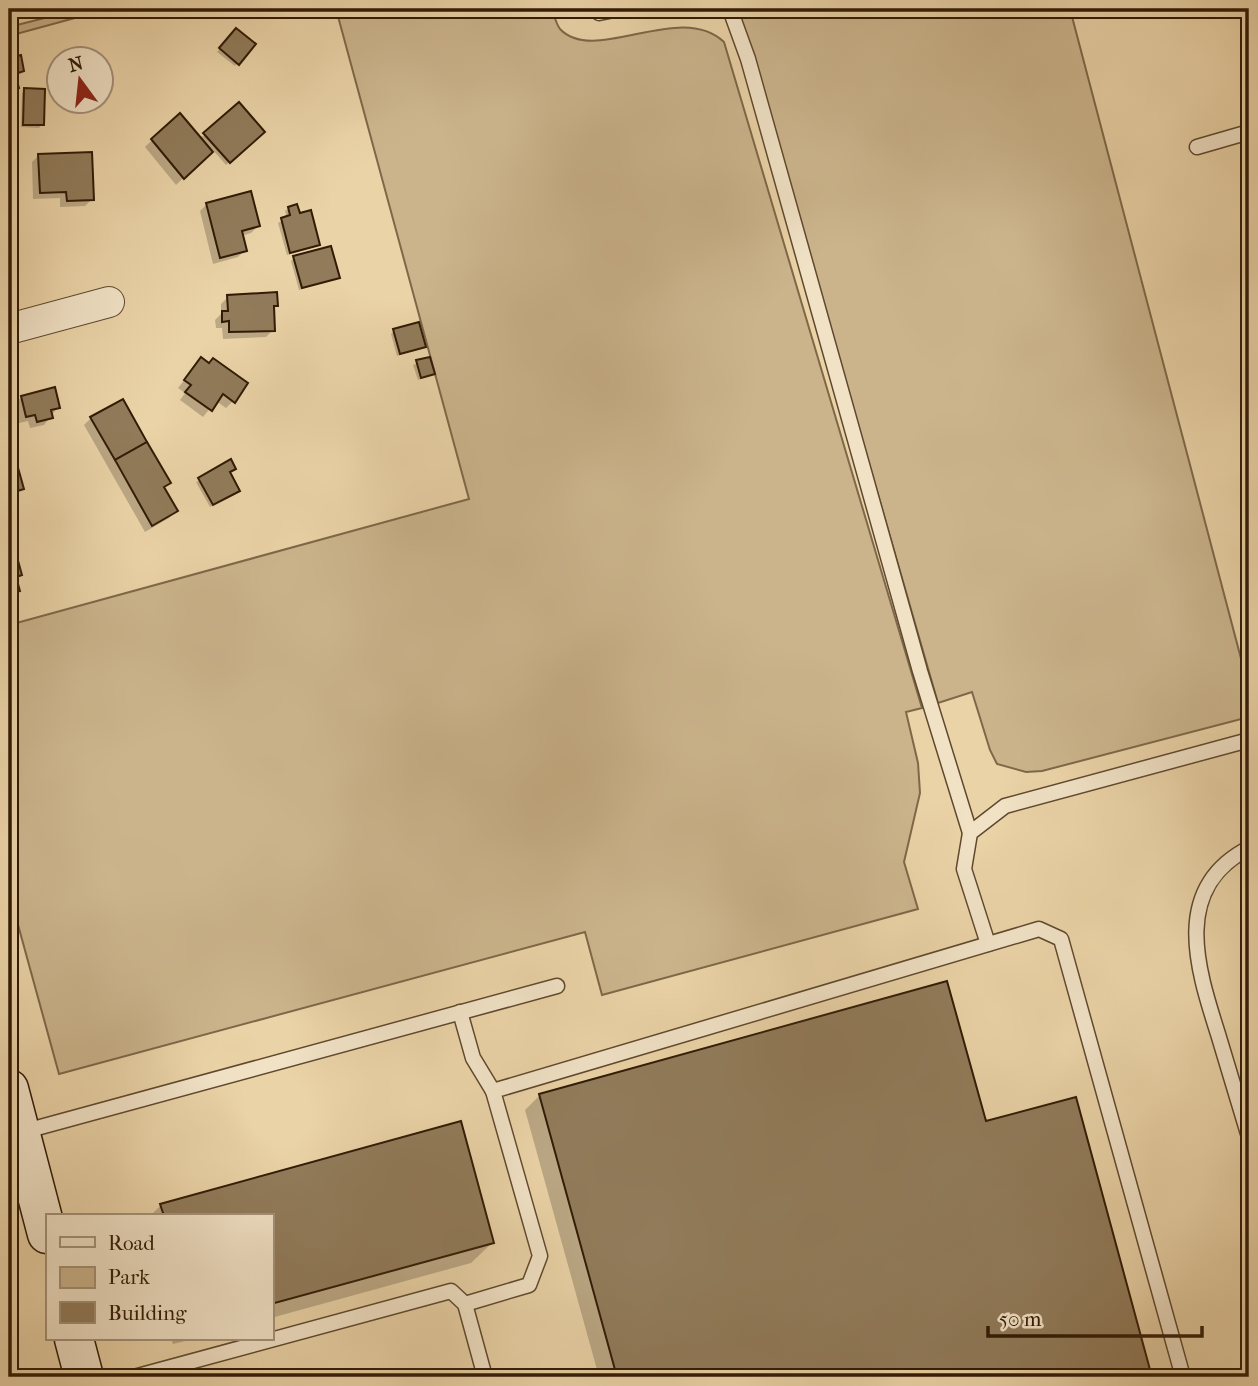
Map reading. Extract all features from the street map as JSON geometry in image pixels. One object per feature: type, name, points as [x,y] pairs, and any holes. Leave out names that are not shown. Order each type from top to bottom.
[{"type":"main road","points":[[9,1089],[46,1230]]},
{"type":"main road","points":[[74,1340],[85,1377]]},
{"type":"street","points":[[9,329],[109,302]]},
{"type":"lane","points":[[599,13],[619,9]]},
{"type":"lane","points":[[726,9],[731,12],[748,60],[920,671],[970,833],[964,869],[988,944]]},
{"type":"lane","points":[[1197,146],[1249,132]]},
{"type":"lane","points":[[970,833],[1005,806],[1249,740]]},
{"type":"lane","points":[[1249,848],[1236,855],[1213,877],[1199,903],[1195,934],[1200,975],[1249,1137]]},
{"type":"lane","points":[[493,1091],[1039,929],[1060,939],[1183,1377]]},
{"type":"lane","points":[[20,1132],[557,986]]},
{"type":"lane","points":[[460,1012],[473,1058],[493,1091],[540,1256],[529,1285],[465,1304]]},
{"type":"lane","points":[[273,1339],[451,1291],[465,1304],[485,1377]]},
{"type":"lane","points":[[134,1377],[270,1340]]},
{"type":"green space","points":[[80,9],[108,9],[9,36],[9,27]]},
{"type":"green space","points":[[336,9],[552,9],[560,29],[575,38],[594,41],[685,27],[706,31],[724,42],[922,708],[906,712],[918,763],[920,793],[904,862],[918,909],[602,995],[585,932],[59,1074],[9,892],[9,625],[469,499]]},
{"type":"green space","points":[[738,9],[1070,9],[1249,689],[1249,717],[1042,771],[1026,772],[997,764],[972,692],[938,703]]},
{"type":"building","points":[[236,28],[256,44],[239,65],[219,48]]},
{"type":"building","points":[[21,55],[24,71],[15,74],[19,88],[9,91],[9,58]]},
{"type":"building","points":[[24,88],[45,89],[44,125],[23,125]]},
{"type":"building","points":[[239,102],[265,132],[230,163],[203,133]]},
{"type":"building","points":[[180,113],[213,152],[184,179],[151,139]]},
{"type":"building","points":[[92,152],[94,200],[67,201],[66,192],[40,193],[38,154]]},
{"type":"building","points":[[251,191],[260,226],[242,231],[247,251],[220,258],[206,203]]},
{"type":"building","points":[[297,204],[300,213],[311,210],[320,245],[290,253],[281,218],[290,215],[288,207]]},
{"type":"building","points":[[331,246],[340,278],[302,288],[293,256]]},
{"type":"building","points":[[277,292],[278,306],[274,306],[275,331],[229,332],[229,321],[222,322],[222,311],[228,311],[227,295]]},
{"type":"building","points":[[419,322],[426,347],[400,354],[393,329]]},
{"type":"building","points":[[201,357],[209,363],[213,358],[248,383],[235,403],[223,394],[212,411],[185,392],[191,385],[184,380]]},
{"type":"building","points":[[430,357],[435,374],[421,378],[416,360]]},
{"type":"building","points":[[55,387],[60,408],[51,410],[53,418],[37,422],[35,415],[26,417],[21,396]]},
{"type":"building","points":[[123,399],[147,442],[115,460],[90,417]]},
{"type":"building","points":[[147,442],[171,483],[164,487],[178,511],[152,526],[115,460]]},
{"type":"building","points":[[13,450],[24,489],[14,492],[9,476],[9,451]]},
{"type":"building","points":[[231,459],[236,469],[230,472],[240,491],[213,505],[198,478]]},
{"type":"building","points":[[9,552],[11,559],[17,557],[22,575],[16,577],[20,591],[9,594]]},
{"type":"building","points":[[947,981],[986,1121],[1076,1097],[1152,1377],[617,1377],[539,1094]]},
{"type":"building","points":[[461,1121],[494,1243],[273,1303],[273,1214],[163,1214],[160,1204]]}]
